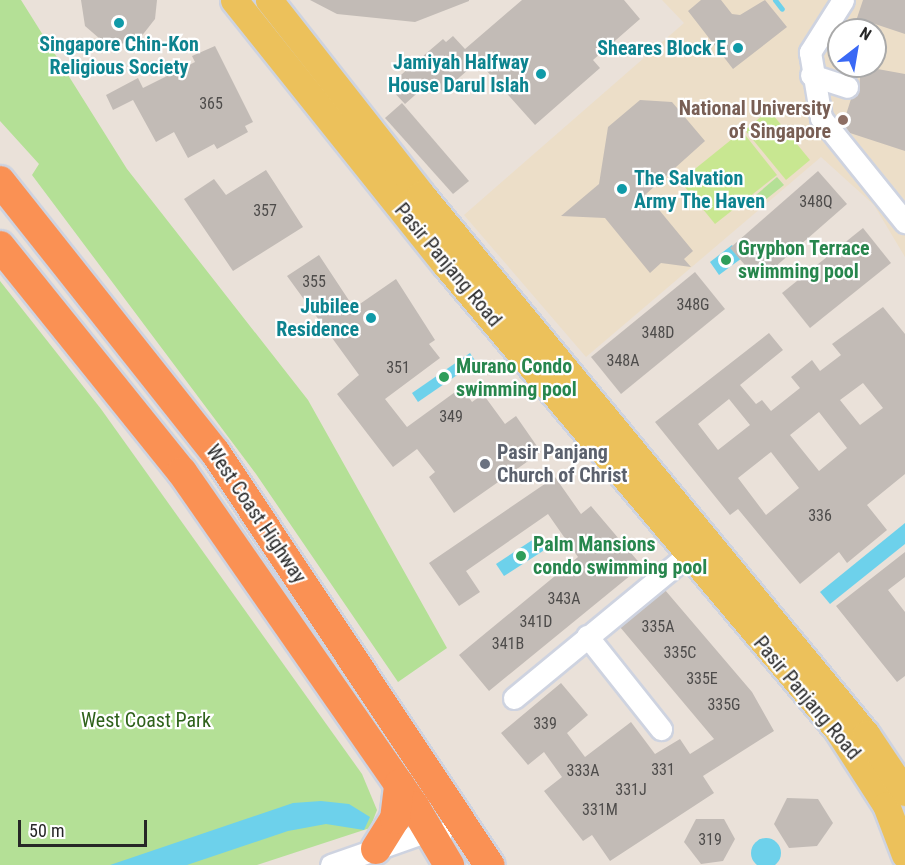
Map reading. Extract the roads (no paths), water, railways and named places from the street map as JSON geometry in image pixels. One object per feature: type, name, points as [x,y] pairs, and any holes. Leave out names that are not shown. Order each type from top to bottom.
[{"type":"highway","name":"West Coast Highway","points":[[0,181],[215,452],[489,865]]},
{"type":"highway","name":"West Coast Highway","points":[[0,246],[182,472],[399,784],[448,865]]},
{"type":"highway","points":[[354,659],[419,723],[512,865]]},
{"type":"highway","points":[[376,849],[395,819],[399,784]]},
{"type":"main road","name":"Pasir Panjang Road","points":[[234,0],[445,264],[687,555],[837,729],[894,776]]},
{"type":"main road","name":"Pasir Panjang Road","points":[[269,0],[468,250],[708,539],[894,776],[904,853]]},
{"type":"street","points":[[843,0],[819,32],[810,52],[811,75],[821,118],[905,222]]},
{"type":"street","points":[[811,75],[847,87]]},
{"type":"street","points":[[445,264],[468,250]]},
{"type":"street","points":[[514,698],[708,539]]},
{"type":"street","points":[[587,636],[662,729]]},
{"type":"street","points":[[332,865],[428,831],[472,838]]},
{"type":"water","name":"Gryphon Terrace swimming pool","points":[[732,245],[742,258],[719,275],[710,262]]},
{"type":"water","name":"Murano Condo swimming pool","points":[[470,353],[476,362],[418,402],[412,393]]},
{"type":"water","points":[[905,523],[905,544],[830,604],[820,592]]},
{"type":"water","name":"Palm Mansions condo swimming pool","points":[[537,537],[546,549],[504,576],[496,564]]},
{"type":"water","points":[[321,801],[349,804],[370,817],[364,830],[326,824],[288,831],[187,865],[110,865],[293,803]]},
{"type":"water","points":[[766,838],[777,842],[781,853],[777,864],[766,868],[755,864],[751,853],[755,842]]},
{"type":"waterway","points":[[775,0],[782,9]]},
{"type":"place","name":"Singapore Chin-Kon Religious Society","points":[[119,23]]},
{"type":"place","name":"Sheares Block E","points":[[738,48]]},
{"type":"place","name":"Jamiyah Halfway House Darul Islah","points":[[541,74]]},
{"type":"place","name":"National University of Singapore","points":[[843,120]]},
{"type":"place","name":"The Salvation Army The Haven","points":[[622,189]]},
{"type":"place","name":"Gryphon Terrace swimming pool","points":[[726,260]]},
{"type":"place","name":"Jubilee Residence","points":[[371,318]]},
{"type":"place","name":"Murano Condo swimming pool","points":[[444,377]]},
{"type":"place","name":"Pasir Panjang Church of Christ","points":[[485,464]]},
{"type":"place","name":"Palm Mansions condo swimming pool","points":[[521,556]]},
{"type":"park label","name":"West Coast Park","points":[[146,720]]}]
